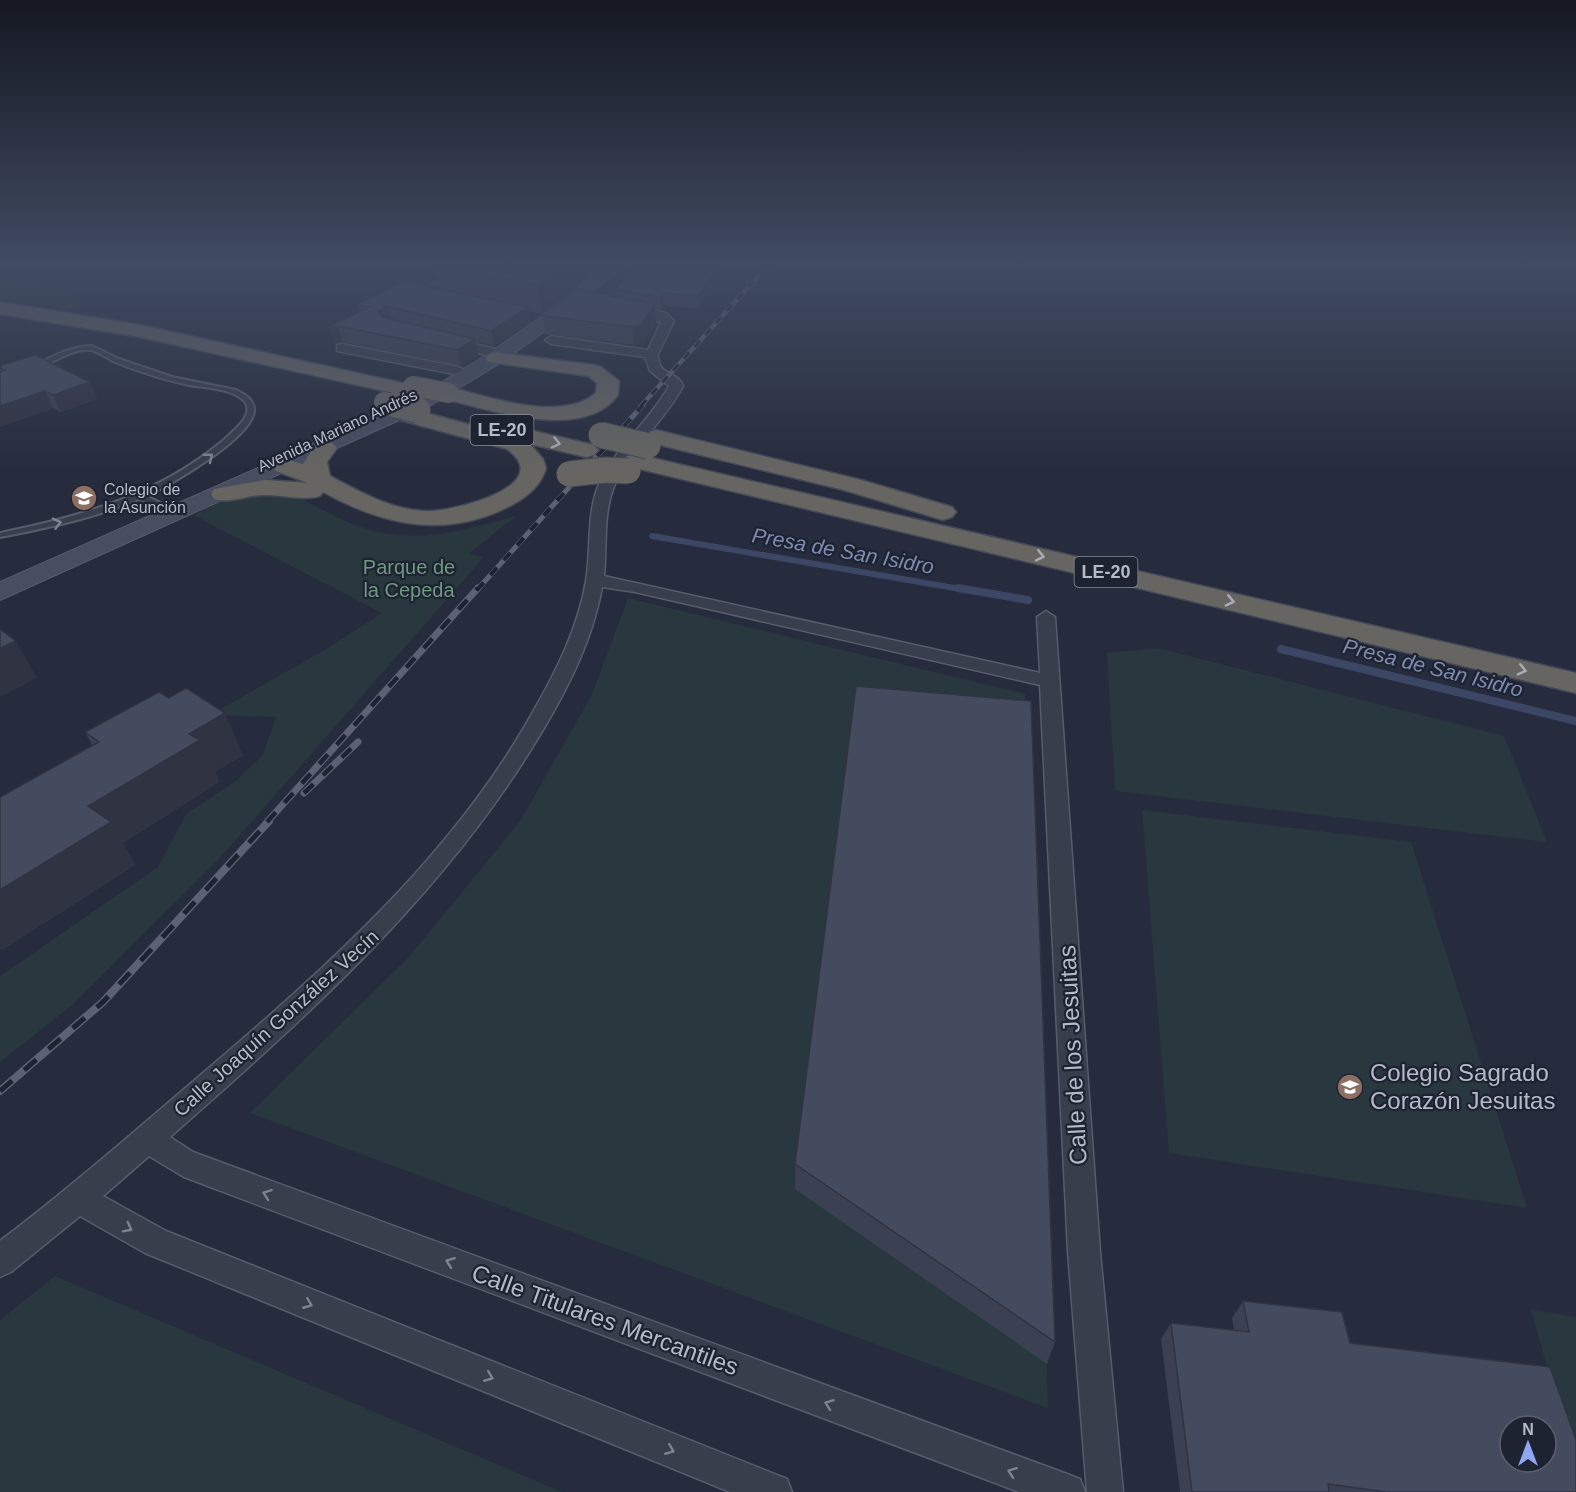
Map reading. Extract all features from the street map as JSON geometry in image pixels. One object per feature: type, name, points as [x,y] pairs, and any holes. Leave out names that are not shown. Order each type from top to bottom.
[{"type":"highway","points":[[54,331],[173,352],[373,407],[411,401]]},
{"type":"highway","points":[[138,331],[260,357],[411,401],[515,444],[528,453],[535,464],[533,474],[525,485],[510,496],[476,512],[416,520],[372,508],[315,485],[295,483],[281,467]]},
{"type":"highway","points":[[445,396],[564,414],[592,408],[607,395],[608,381],[594,372],[541,362],[503,351]]},
{"type":"highway","points":[[173,352],[318,392]]},
{"type":"highway","points":[[465,370],[541,362],[591,364],[616,374],[622,381],[623,388],[601,435]]},
{"type":"highway","name":"LE-20","points":[[411,401],[445,396],[601,435],[635,460],[1576,682]]},
{"type":"highway","name":"LE-20","points":[[411,401],[601,435]]},
{"type":"highway","points":[[223,494],[265,487],[315,485],[365,519],[390,525],[420,528],[468,522],[510,507],[552,479],[569,474],[606,470],[635,460],[624,426],[601,435]]},
{"type":"highway","points":[[315,485],[315,462],[325,448]]},
{"type":"highway","name":"LE-20","points":[[635,460],[959,517],[1576,659]]},
{"type":"main road","name":"Avenida Mariano Andrés","points":[[6,587],[161,516],[166,509],[244,474],[373,407],[465,370],[503,351],[527,331]]},
{"type":"main road","name":"Avenida Mariano Andrés","points":[[6,587],[223,494],[421,403],[465,370]]},
{"type":"main road","points":[[244,474],[281,467],[291,457],[370,420],[373,407]]},
{"type":"street","points":[[635,460],[654,421],[676,386],[675,382],[653,370],[651,365],[652,354],[664,331]]},
{"type":"street","points":[[432,338],[503,351]]},
{"type":"street","points":[[551,340],[652,354]]},
{"type":"street","points":[[342,348],[465,370]]},
{"type":"street","name":"Calle Joaquín González Vecín","points":[[0,1261],[78,1199],[288,1018],[354,956],[412,895],[499,783],[535,727],[562,674],[588,609],[595,580],[600,514],[635,460]]},
{"type":"street","points":[[595,580],[647,589],[1050,681]]},
{"type":"street","name":"Calle de los Jesuitas","points":[[1046,617],[1084,1252],[1105,1492]]},
{"type":"street","name":"Calle Titulares Mercantiles","points":[[149,1137],[165,1152],[184,1163],[1067,1492]]},
{"type":"street","points":[[78,1199],[156,1242],[774,1492]]},
{"type":"lane","points":[[0,536],[74,518],[140,495],[194,470],[216,453],[250,415],[251,406],[246,398],[223,389],[185,383],[88,348],[49,360],[25,371]]},
{"type":"lane","points":[[140,495],[166,509]]},
{"type":"green space","name":"Parque de la Cepeda","points":[[285,493],[361,527],[381,533],[400,535],[420,536],[459,531],[516,516],[468,554],[484,557],[219,859],[71,1006],[0,1062],[0,976],[158,867],[186,814],[237,780],[263,755],[276,717],[210,715],[328,648],[382,613],[193,515],[223,500]]},
{"type":"green space","points":[[628,598],[1025,694],[1048,1408],[250,1113],[409,957],[521,820],[592,694]]},
{"type":"green space","points":[[1158,648],[1504,736],[1547,842],[1115,791],[1107,653]]},
{"type":"green space","points":[[1142,810],[1411,842],[1527,1208],[1169,1153]]},
{"type":"green space","points":[[55,1276],[562,1492],[0,1492],[0,1320]]},
{"type":"green space","points":[[1531,1309],[1576,1317],[1576,1471]]},
{"type":"building","points":[[361,331],[440,331],[475,339],[458,350]]},
{"type":"building","points":[[35,355],[90,382],[53,395],[45,391],[0,406],[0,372],[5,370],[0,366]]},
{"type":"building","points":[[0,629],[16,641],[0,648]]},
{"type":"building","points":[[856,686],[1031,701],[1055,1342],[795,1164]]},
{"type":"building","points":[[186,688],[225,713],[189,734],[200,740],[88,806],[111,822],[0,890],[0,797],[99,742],[85,732],[159,692],[169,698]]},
{"type":"building","points":[[1243,1301],[1342,1312],[1350,1343],[1550,1367],[1576,1440],[1576,1492],[1386,1492],[1328,1484],[1329,1492],[1192,1492],[1171,1323],[1249,1332]]},
{"type":"waterway","name":"Presa de San Isidro","points":[[652,536],[966,590]]},
{"type":"waterway","name":"Presa de San Isidro","points":[[958,588],[1028,600]]},
{"type":"waterway","name":"Presa de San Isidro","points":[[1281,649],[1576,721]]},
{"type":"railway","points":[[641,406],[709,331]]},
{"type":"railway","points":[[477,590],[643,405]]},
{"type":"railway","points":[[267,822],[478,588]]},
{"type":"railway","points":[[304,793],[358,742]]},
{"type":"railway","points":[[0,1091],[103,1002],[269,821]]},
{"type":"place","name":"Colegio de la Asunción","points":[[84,498]]},
{"type":"place","name":"Colegio Sagrado Corazón Jesuitas","points":[[1350,1087]]}]
